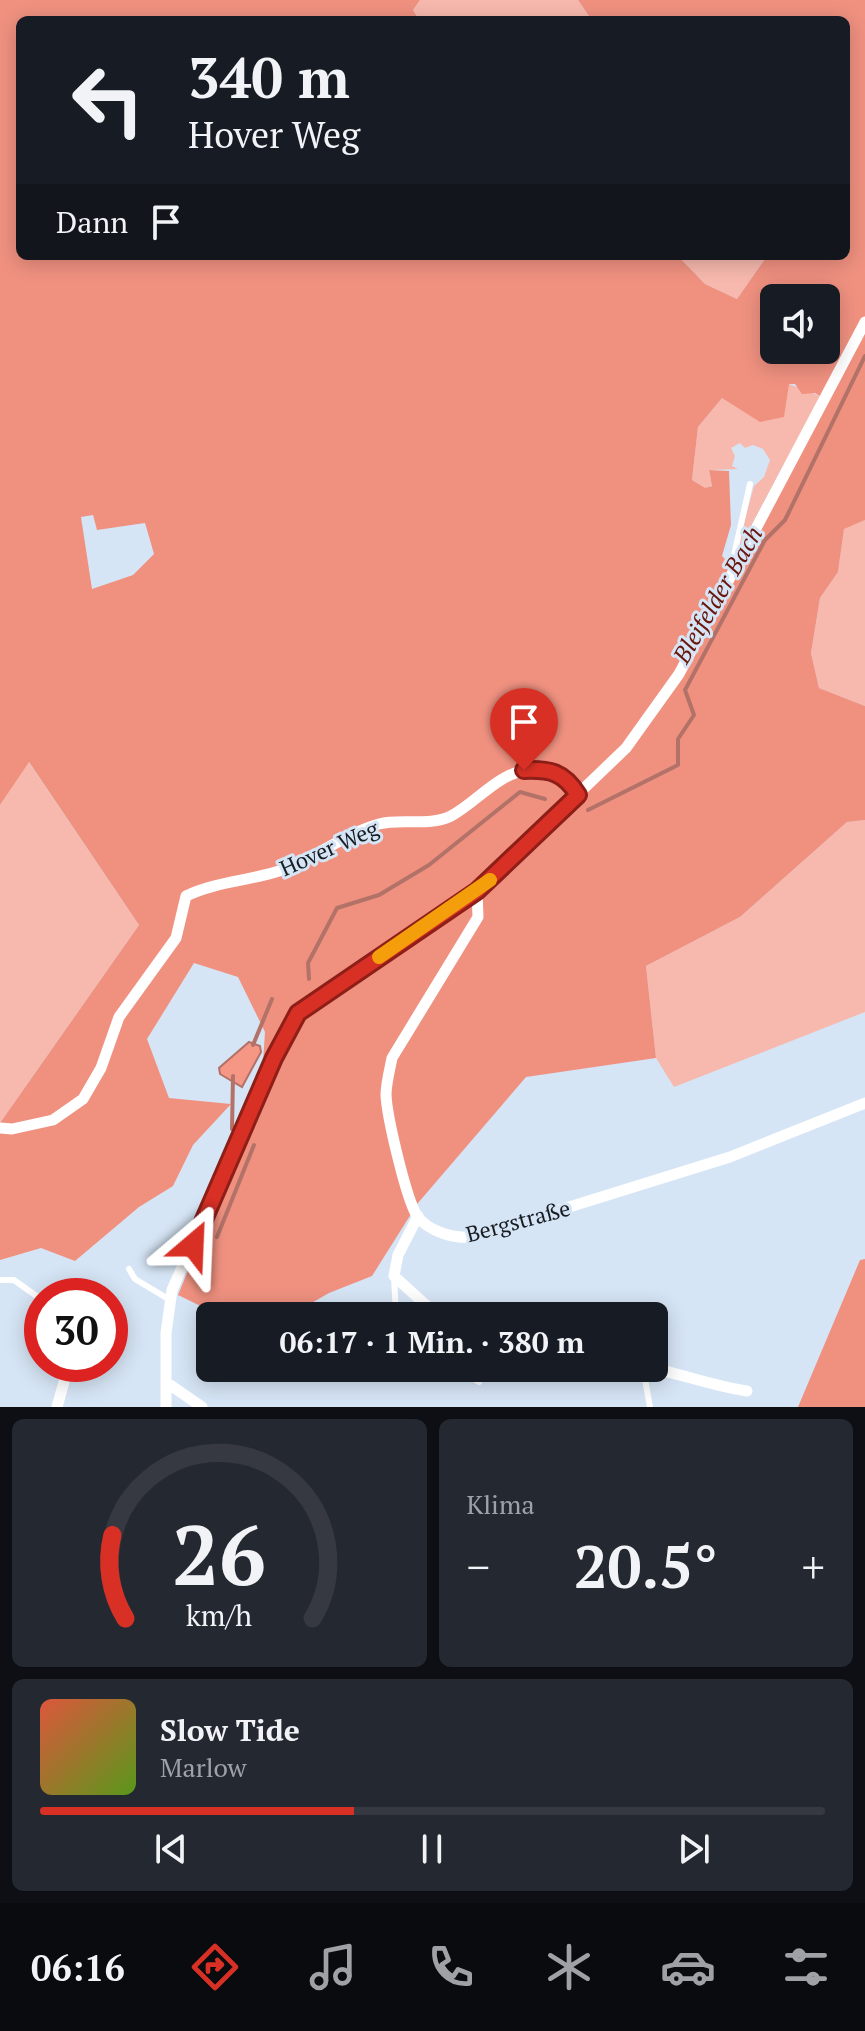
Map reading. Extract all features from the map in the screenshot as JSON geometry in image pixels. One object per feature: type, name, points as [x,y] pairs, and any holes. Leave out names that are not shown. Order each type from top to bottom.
[{"type":"street","points":[[166,1407],[170,1300],[290,1023],[312,1002],[477,891],[626,748],[666,696],[865,322]]},
{"type":"street","name":"Hover Weg","points":[[0,1128],[53,1120],[83,1099],[101,1068],[119,1017],[176,938],[186,896],[207,886],[284,869],[366,828],[393,821],[447,818],[500,781],[524,770],[550,769],[569,780],[578,795]]},
{"type":"street","points":[[423,1302],[394,1276],[398,1255],[418,1216],[403,1171],[386,1095],[392,1058],[478,917],[477,891]]},
{"type":"street","name":"Bergstraße","points":[[418,1216],[448,1235],[473,1237],[730,1157],[865,1103]]},
{"type":"street","points":[[668,1371],[701,1378],[708,1385],[747,1391]]},
{"type":"street","points":[[57,1407],[64,1382]]},
{"type":"street","points":[[166,1382],[202,1407]]},
{"type":"lane","points":[[729,581],[733,548],[750,484]]},
{"type":"lane","points":[[129,1269],[135,1279],[170,1300]]},
{"type":"lane","points":[[394,1276],[395,1302]]},
{"type":"lane","points":[[0,1280],[14,1280],[24,1287]]},
{"type":"lane","points":[[646,1382],[650,1407]]},
{"type":"shaded area","points":[[0,0],[420,0],[413,10],[417,16],[16,16],[16,260],[682,260],[705,284],[737,299],[764,260],[850,260],[850,16],[589,16],[578,0],[865,0],[865,520],[844,529],[838,572],[820,598],[811,653],[819,688],[865,706],[865,820],[847,822],[740,917],[646,966],[656,1058],[526,1077],[418,1203],[372,1276],[313,1302],[196,1304],[178,1295],[261,1092],[265,1032],[238,977],[194,963],[147,1039],[169,1098],[231,1104],[193,1145],[173,1186],[139,1207],[75,1261],[41,1248],[0,1260],[0,1123],[139,925],[29,762],[0,805]],"holes":[[[789,384],[795,384],[802,394],[815,393],[820,396],[730,564],[722,556],[731,525],[729,471],[709,470],[712,486],[705,488],[692,480],[698,427],[722,398],[760,422],[784,417]],[[93,515],[97,530],[145,523],[154,554],[133,575],[92,589],[81,517]]]},
{"type":"shaded area","points":[[420,0],[578,0],[589,16],[417,16],[413,10]]},
{"type":"shaded area","points":[[682,260],[764,260],[737,299],[705,284]]},
{"type":"shaded area","points":[[789,384],[820,396],[736,552],[754,486],[764,477],[770,460],[763,449],[753,445],[745,448],[740,443],[731,448],[735,456],[732,466],[738,469],[709,470],[712,485],[705,489],[692,480],[698,427],[722,398]]},
{"type":"shaded area","points":[[865,520],[865,706],[819,688],[811,653],[820,598],[838,572],[844,528]]},
{"type":"shaded area","points":[[28,761],[139,925],[0,1123],[0,805]]},
{"type":"shaded area","points":[[865,820],[865,1012],[674,1087],[656,1058],[646,966],[740,917],[847,822]]},
{"type":"shaded area","points":[[249,1042],[260,1046],[261,1052],[242,1087],[220,1074],[219,1068]]},
{"type":"shaded area","points":[[865,1259],[865,1407],[798,1407],[860,1260]]},
{"type":"waterway","name":"Bleifelder Bach","points":[[588,810],[678,765],[678,739],[694,715],[685,690],[765,540],[785,520],[865,356]]},
{"type":"waterway","name":"Bleifelder Bach","points":[[309,979],[308,963],[337,908],[379,895],[429,865],[520,792],[545,799]]},
{"type":"waterway","name":"Bleifelder Bach","points":[[253,1045],[272,999]]},
{"type":"waterway","name":"Bleifelder Bach","points":[[232,1129],[233,1076]]},
{"type":"waterway","name":"Bleifelder Bach","points":[[217,1237],[254,1145]]},
{"type":"slow traffic","points":[[379,957],[490,880]]},
{"type":"route","points":[[193,1245],[274,1058],[298,1013],[477,891],[578,795],[569,780],[550,769],[524,770]]}]
